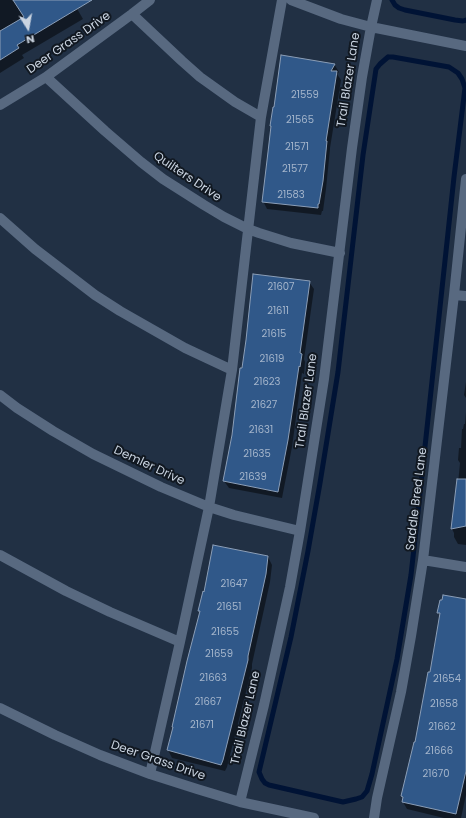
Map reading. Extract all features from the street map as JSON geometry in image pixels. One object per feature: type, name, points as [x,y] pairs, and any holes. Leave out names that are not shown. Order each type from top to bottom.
[{"type":"street","name":"Deer Grass Drive","points":[[0,105],[46,77],[150,0]]},
{"type":"street","points":[[150,774],[209,507],[232,370],[261,117],[282,0]]},
{"type":"street","points":[[291,0],[341,19],[371,27],[466,46]]},
{"type":"street","name":"Trail Blazer Lane","points":[[240,802],[290,587],[300,531],[324,379],[352,148],[371,27],[377,0]]},
{"type":"street","points":[[132,14],[200,76],[235,102],[261,117]]},
{"type":"street","name":"Quilters Drive","points":[[46,77],[141,162],[163,179],[224,217],[248,228],[291,242],[340,253]]},
{"type":"street","name":"Saddle Bred Lane","points":[[374,818],[402,685],[423,560],[466,179]]},
{"type":"street","points":[[0,218],[35,249],[95,295],[185,348],[232,370]]},
{"type":"street","points":[[454,294],[466,296]]},
{"type":"street","name":"Demler Drive","points":[[0,394],[17,408],[53,431],[93,454],[161,487],[209,507],[234,515],[300,531]]},
{"type":"street","points":[[0,555],[60,588],[110,612],[180,642]]},
{"type":"street","points":[[423,560],[466,567]]},
{"type":"street","name":"Deer Grass Drive","points":[[0,708],[54,735],[150,774],[240,802],[314,818]]},
{"type":"building","points":[[13,0],[92,0],[17,45],[19,48],[0,60],[0,31],[24,17]]},
{"type":"building","points":[[281,55],[335,64],[331,71],[337,71],[326,141],[323,181],[318,208],[262,202],[270,126]]},
{"type":"building","points":[[253,274],[310,281],[300,353],[302,354],[278,492],[223,481],[232,435],[240,368],[242,368]]},
{"type":"building","points":[[457,479],[466,479],[466,526],[451,529]]},
{"type":"building","points":[[213,545],[268,556],[266,574],[248,660],[221,765],[167,750],[200,611],[198,611],[203,591],[204,592]]},
{"type":"building","points":[[443,595],[466,599],[466,771],[456,814],[402,802],[403,797],[401,796],[415,742],[428,672],[430,672],[440,613],[437,613],[440,600],[442,600]]},
{"type":"waterway","points":[[392,0],[395,5],[405,10],[455,20],[466,20]]},
{"type":"waterway","points":[[388,57],[449,67],[458,73],[465,88],[411,575],[397,659],[367,791],[362,797],[343,802],[269,785],[265,783],[259,772],[291,637],[320,483],[338,372],[363,155],[376,69],[388,57]]}]
